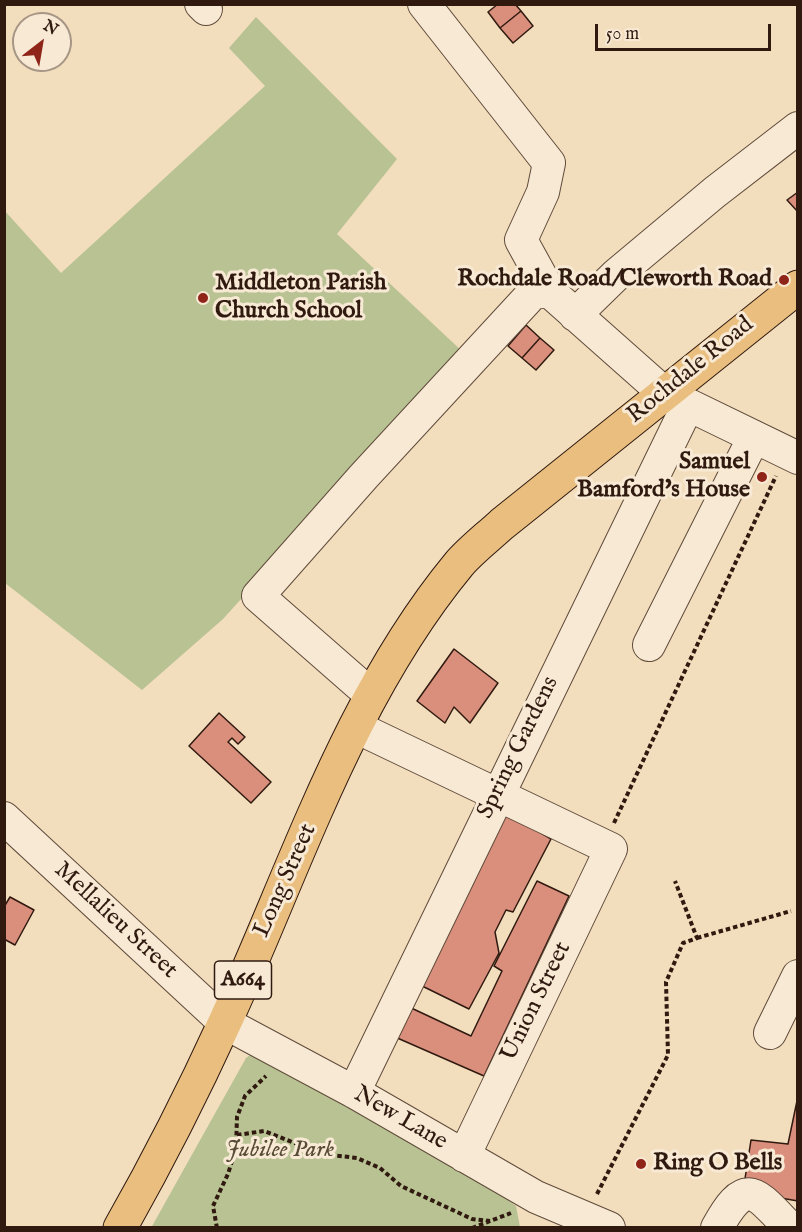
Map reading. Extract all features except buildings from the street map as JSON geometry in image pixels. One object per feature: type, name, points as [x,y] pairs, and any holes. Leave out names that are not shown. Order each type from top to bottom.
[{"type":"main road","name":"Rochdale Road","points":[[356,727],[371,695],[416,623],[460,563],[502,524],[676,399],[798,287]]},
{"type":"main road","name":"Long Street","points":[[120,1227],[225,1023],[304,837],[356,727]]},
{"type":"street","points":[[424,4],[549,163],[543,192],[521,240],[549,291],[676,399],[793,456]]},
{"type":"street","points":[[575,315],[617,274],[723,185],[798,128]]},
{"type":"street","points":[[371,695],[258,596],[356,484],[533,293],[549,291]]},
{"type":"street","name":"Spring Gardens","points":[[354,1092],[496,794],[676,399]]},
{"type":"street","points":[[649,645],[754,436]]},
{"type":"street","points":[[356,727],[607,847]]},
{"type":"street","name":"Mellalieu Street","points":[[4,818],[225,1023]]},
{"type":"street","name":"Union Street","points":[[464,1156],[607,847]]},
{"type":"street","points":[[770,1033],[798,976]]},
{"type":"street","name":"New Lane","points":[[225,1023],[290,1060],[354,1092],[536,1197],[584,1222]]},
{"type":"street","points":[[717,1227],[736,1197],[748,1193],[760,1197],[790,1227]]},
{"type":"path","points":[[607,847],[793,456]]},
{"type":"path","points":[[675,881],[697,938]]},
{"type":"path","points":[[584,1222],[668,1055],[666,982],[683,943],[791,911]]},
{"type":"path","points":[[217,1227],[213,1206],[228,1174],[236,1148],[237,1117],[245,1096],[261,1079],[290,1060]]},
{"type":"path","points":[[237,1135],[264,1131],[323,1154],[357,1158],[380,1168],[401,1186],[472,1219],[490,1221]]},
{"type":"path","points":[[472,1227],[523,1209],[536,1197]]},
{"type":"green space","name":"Middleton Parish Church School","points":[[256,17],[397,159],[337,234],[464,353],[223,619],[142,690],[5,583],[4,210],[61,273],[265,86],[229,48]]},
{"type":"green space","name":"Jubilee Park","points":[[254,1052],[484,1183],[516,1206],[520,1227],[151,1228],[246,1058]]},
{"type":"place","name":"Rochdale Road/Cleworth Road","points":[[784,280]]},
{"type":"place","name":"Middleton Parish Church School","points":[[203,298]]},
{"type":"place","name":"Samuel Bamford's House","points":[[762,477]]},
{"type":"place","name":"Ring O Bells","points":[[641,1164]]}]
